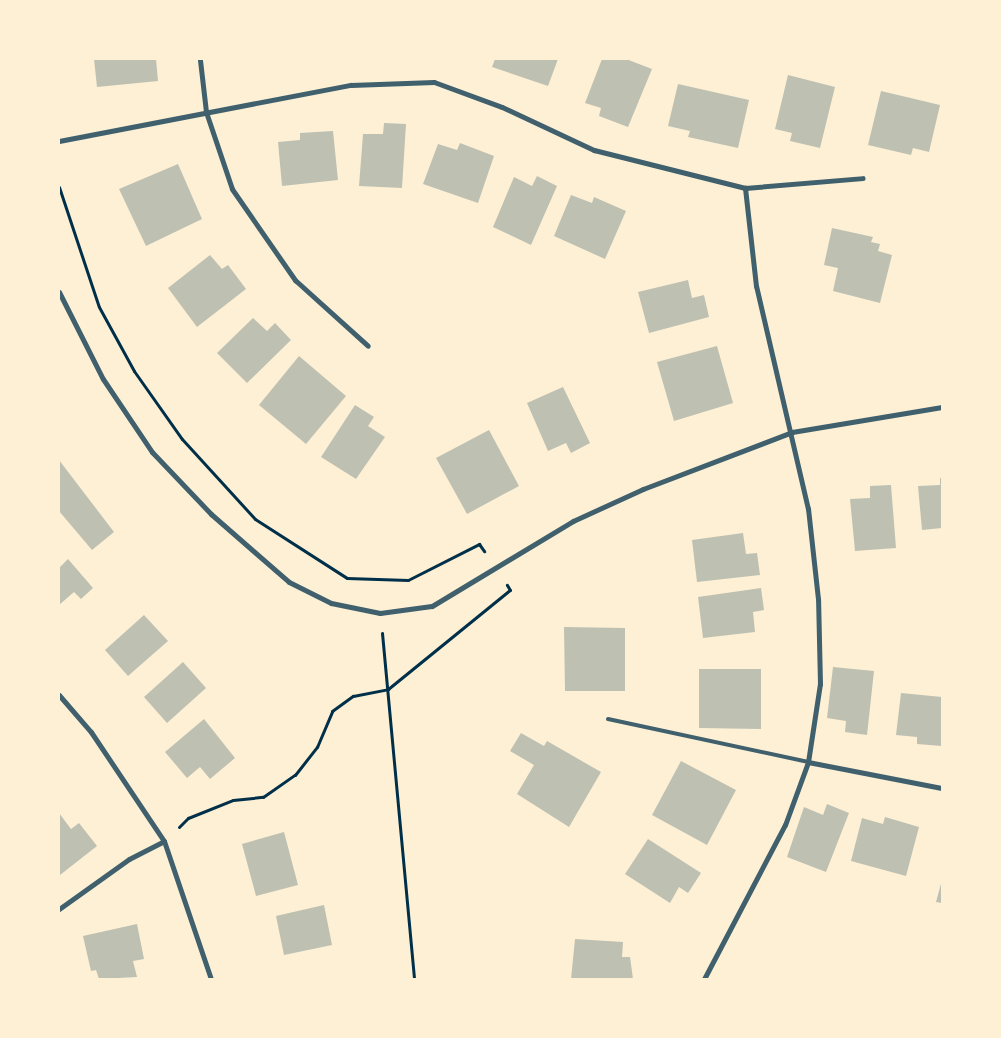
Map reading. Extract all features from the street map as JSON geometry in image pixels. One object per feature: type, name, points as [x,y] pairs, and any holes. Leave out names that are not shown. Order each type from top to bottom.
[{"type":"street","points":[[200,60],[206,112],[232,189],[289,272],[368,346]]},
{"type":"street","points":[[59,141],[351,85],[434,82],[502,106],[594,150],[744,188],[864,178]]},
{"type":"street","points":[[704,979],[752,895],[808,762],[820,684],[818,599],[808,509],[792,432],[756,286],[744,188]]},
{"type":"street","points":[[59,292],[103,379],[152,452],[211,514],[289,582],[331,603],[380,613],[432,606],[573,521],[643,489],[792,432],[942,407]]},
{"type":"street","points":[[59,695],[91,732],[164,841],[211,979]]},
{"type":"street","points":[[808,762],[942,788]]},
{"type":"street","points":[[59,909],[129,859],[164,841]]},
{"type":"lane","points":[[608,719],[808,762]]},
{"type":"path","points":[[59,187],[99,307],[134,371],[182,439],[255,519],[347,578],[408,580],[479,544],[496,566],[510,590],[388,689],[353,696],[332,711],[317,747],[295,775],[263,797],[232,800],[188,818],[164,841]]},
{"type":"path","points":[[380,613],[414,979]]},
{"type":"building","points":[[94,59],[156,59],[158,81],[97,87]]},
{"type":"building","points":[[495,59],[558,59],[548,86],[492,67]]},
{"type":"building","points":[[602,59],[626,59],[652,69],[628,127],[599,116],[601,108],[585,103]]},
{"type":"building","points":[[788,75],[835,87],[820,148],[790,141],[792,133],[775,129]]},
{"type":"building","points":[[678,84],[749,100],[738,148],[688,137],[690,131],[668,126]]},
{"type":"building","points":[[881,91],[940,105],[929,152],[913,148],[911,155],[868,145]]},
{"type":"building","points":[[384,123],[406,124],[402,188],[359,186],[363,134],[383,134]]},
{"type":"building","points":[[333,131],[338,180],[282,186],[278,142],[300,140],[300,133]]},
{"type":"building","points":[[460,143],[494,156],[478,203],[423,184],[438,144],[457,150]]},
{"type":"building","points":[[178,164],[202,219],[146,246],[119,189]]},
{"type":"building","points":[[537,176],[557,186],[531,245],[493,227],[514,177],[532,186]]},
{"type":"building","points":[[571,195],[592,203],[594,197],[626,211],[605,259],[554,236]]},
{"type":"building","points":[[832,228],[873,237],[871,242],[880,244],[878,251],[892,255],[880,303],[833,291],[838,268],[824,265]]},
{"type":"building","points":[[210,255],[222,269],[228,265],[246,289],[197,327],[168,288]]},
{"type":"building","points":[[688,280],[692,298],[704,295],[709,317],[649,333],[638,292]]},
{"type":"building","points":[[253,318],[267,331],[275,323],[291,340],[247,383],[217,353]]},
{"type":"building","points":[[717,346],[733,403],[674,421],[657,362]]},
{"type":"building","points":[[299,356],[346,396],[306,444],[259,405]]},
{"type":"building","points":[[563,387],[590,443],[571,453],[566,443],[548,451],[527,403]]},
{"type":"building","points":[[355,405],[374,417],[368,426],[385,437],[356,479],[321,457]]},
{"type":"building","points":[[489,430],[519,486],[467,514],[436,458]]},
{"type":"building","points":[[59,460],[114,532],[92,550],[59,511]]},
{"type":"building","points":[[940,478],[942,478],[942,528],[922,530],[918,486],[940,485]]},
{"type":"building","points":[[891,485],[896,548],[855,551],[850,499],[870,498],[870,486]]},
{"type":"building","points":[[743,533],[746,554],[757,553],[760,575],[697,582],[692,540]]},
{"type":"building","points":[[68,559],[93,588],[81,599],[74,592],[59,605],[59,568]]},
{"type":"building","points":[[761,588],[764,610],[753,612],[755,632],[703,638],[698,597]]},
{"type":"building","points":[[144,615],[168,641],[128,676],[105,650]]},
{"type":"building","points":[[564,627],[625,628],[625,691],[565,691]]},
{"type":"building","points":[[183,662],[206,688],[167,723],[144,697]]},
{"type":"building","points":[[833,667],[874,671],[867,735],[845,732],[846,721],[827,718]]},
{"type":"building","points":[[699,669],[761,669],[761,729],[699,728]]},
{"type":"building","points":[[901,693],[942,697],[942,746],[917,744],[917,737],[896,735]]},
{"type":"building","points":[[204,719],[235,758],[210,779],[200,767],[187,778],[165,752]]},
{"type":"building","points":[[521,733],[544,746],[547,741],[601,772],[569,827],[517,794],[534,765],[510,751]]},
{"type":"building","points":[[681,761],[736,790],[707,845],[652,815]]},
{"type":"building","points":[[827,804],[849,813],[826,872],[787,857],[804,807],[823,815]]},
{"type":"building","points":[[59,813],[71,829],[79,823],[97,846],[60,875]]},
{"type":"building","points":[[885,817],[919,827],[906,876],[851,861],[862,818],[883,824]]},
{"type":"building","points":[[284,832],[298,885],[256,896],[242,844]]},
{"type":"building","points":[[648,839],[701,873],[688,893],[679,887],[670,903],[625,874]]},
{"type":"building","points":[[942,880],[942,903],[936,902]]},
{"type":"building","points":[[324,905],[332,945],[284,955],[276,916]]},
{"type":"building","points":[[137,924],[144,959],[133,961],[137,977],[99,979],[96,970],[91,971],[83,936]]},
{"type":"building","points":[[575,939],[623,942],[622,957],[630,957],[633,979],[571,979]]}]
